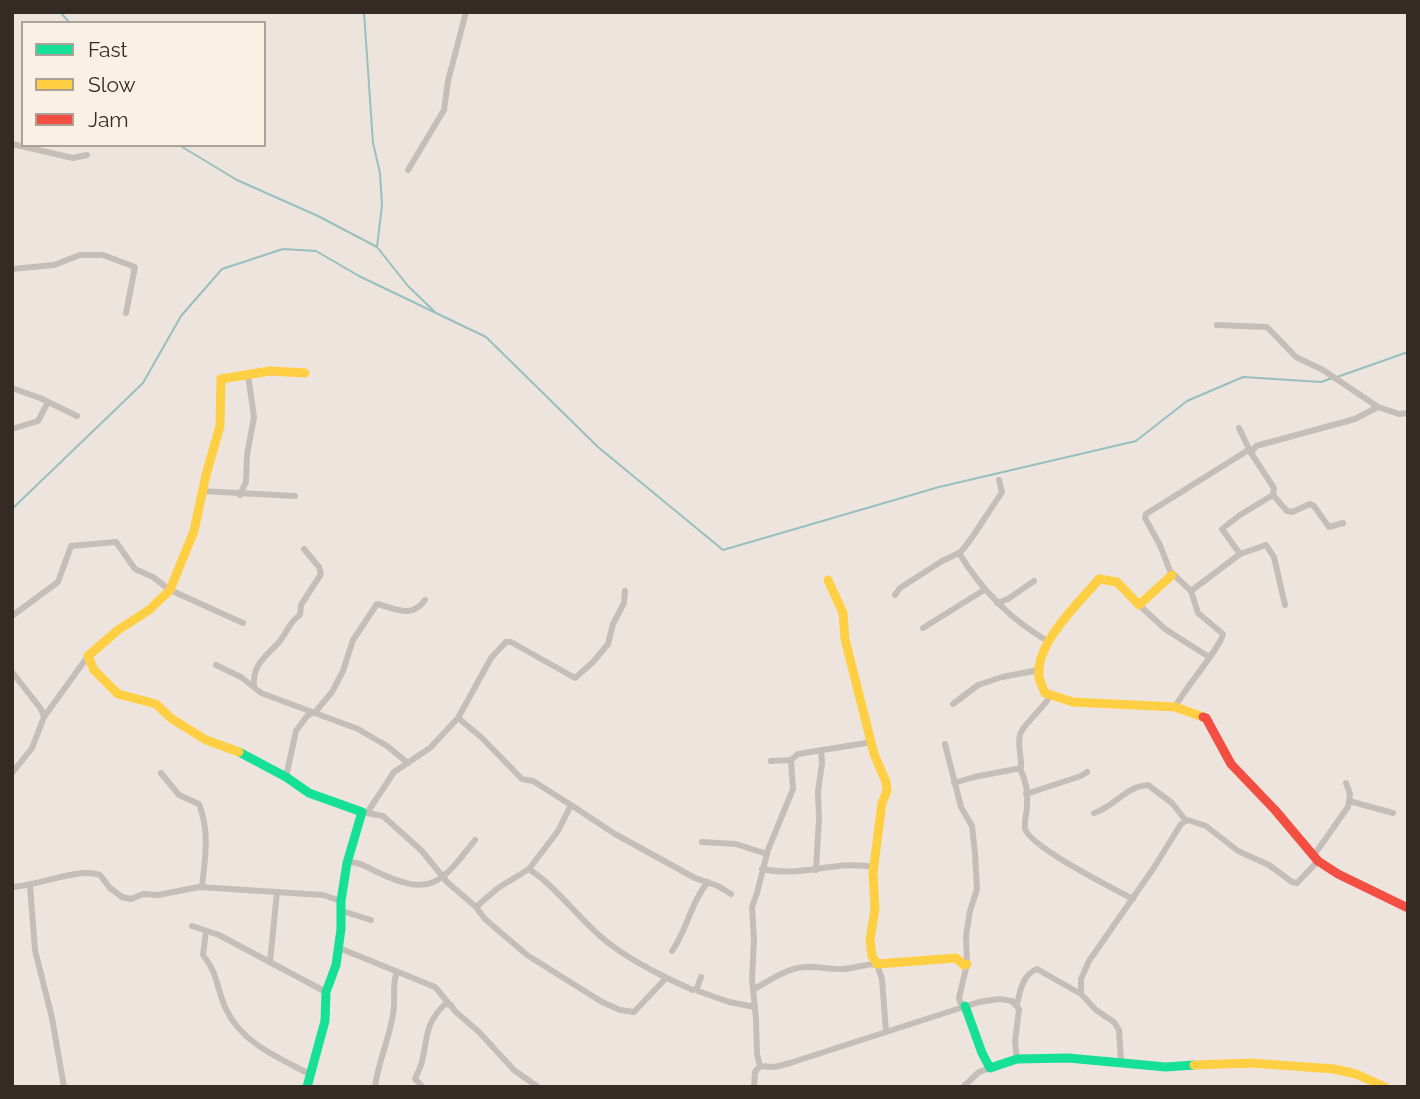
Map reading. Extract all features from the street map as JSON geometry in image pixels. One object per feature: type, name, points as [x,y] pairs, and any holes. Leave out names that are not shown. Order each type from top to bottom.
[{"type":"street","points":[[408,170],[444,110],[448,81],[466,12]]},
{"type":"street","points":[[25,147],[73,158],[87,155]]},
{"type":"street","points":[[12,269],[54,265],[80,255],[103,255],[135,267],[126,313]]},
{"type":"street","points":[[1217,325],[1267,327],[1296,357],[1324,370],[1378,407],[1399,414],[1408,413]]},
{"type":"street","points":[[12,773],[32,748],[44,717],[88,656],[149,610],[170,590],[194,531],[220,425],[221,379],[271,371],[305,373]]},
{"type":"street","points":[[240,495],[246,482],[247,455],[254,417],[248,374]]},
{"type":"street","points":[[12,388],[77,416]]},
{"type":"street","points":[[12,429],[38,421],[48,402]]},
{"type":"street","points":[[1175,707],[1222,642],[1223,634],[1198,612],[1191,591],[1172,575],[1147,522],[1146,514],[1256,446],[1355,419],[1378,407]]},
{"type":"street","points":[[1239,428],[1274,488],[1273,495],[1222,529],[1240,554]]},
{"type":"street","points":[[895,595],[900,588],[966,548],[969,539],[1002,492],[999,480]]},
{"type":"street","points":[[202,491],[295,496]]},
{"type":"street","points":[[1273,495],[1287,511],[1292,512],[1310,505],[1314,506],[1329,527],[1343,523]]},
{"type":"street","points":[[12,616],[58,582],[71,546],[116,542],[135,569],[153,577],[170,590],[243,623]]},
{"type":"street","points":[[1191,591],[1240,554],[1266,545],[1273,557],[1285,605]]},
{"type":"street","points":[[254,689],[256,667],[300,615],[301,606],[321,574],[319,567],[304,549]]},
{"type":"street","points":[[959,553],[984,590],[997,603],[1018,622],[1049,642]]},
{"type":"street","points":[[1139,605],[1172,575]]},
{"type":"street","points":[[1209,657],[1165,629],[1118,582],[1099,579],[1041,655],[1041,688],[1050,696],[1073,702],[1175,707],[1206,718],[1231,764],[1316,858],[1338,874],[1408,908]]},
{"type":"street","points":[[828,580],[843,613],[845,639],[872,742],[886,782],[887,792],[881,811],[873,867],[874,923],[870,940],[872,956],[882,979],[886,1031]]},
{"type":"street","points":[[997,603],[1008,599],[1034,581]]},
{"type":"street","points":[[923,628],[984,590]]},
{"type":"street","points":[[307,1087],[325,1021],[326,992],[339,948],[347,863],[364,813],[394,772],[430,748],[458,718],[491,658],[506,642],[511,642],[575,678],[593,663],[608,645],[613,624],[624,603],[625,591]]},
{"type":"street","points":[[286,776],[296,731],[331,692],[353,640],[377,604],[411,612],[418,610],[425,600]]},
{"type":"street","points":[[88,656],[94,670],[118,694],[156,704],[172,719],[206,740],[240,752],[286,776],[309,793],[364,813],[383,816],[422,851],[485,919],[527,955],[602,1002],[620,1010],[634,1012],[666,978]]},
{"type":"street","points":[[216,665],[242,677],[254,689],[358,729],[387,746],[408,763]]},
{"type":"street","points":[[76,671],[94,670]]},
{"type":"street","points":[[953,704],[978,685],[1039,670]]},
{"type":"street","points":[[12,672],[41,709],[44,717]]},
{"type":"street","points":[[1050,696],[1043,709],[1020,731],[1020,769],[1024,777],[1028,805],[1025,828],[1028,835],[1060,859],[1133,899]]},
{"type":"street","points":[[458,718],[481,737],[522,779],[533,781],[615,834],[695,878],[731,894]]},
{"type":"street","points":[[771,761],[791,760],[798,754],[872,742]]},
{"type":"street","points":[[945,744],[961,807],[972,826],[977,889],[970,911],[966,936],[967,964],[959,998],[973,1024],[978,1046],[990,1068]]},
{"type":"street","points":[[816,870],[821,750]]},
{"type":"street","points":[[760,1066],[753,990],[752,907],[767,854],[793,789],[791,760]]},
{"type":"street","points":[[954,783],[974,776],[1020,769]]},
{"type":"street","points":[[1026,794],[1087,772]]},
{"type":"street","points":[[161,773],[179,795],[199,804],[204,817],[207,835],[202,887]]},
{"type":"street","points":[[1094,813],[1110,806],[1127,790],[1149,785],[1172,803],[1186,821],[1206,827],[1238,850],[1297,883],[1304,878],[1348,807],[1350,794],[1346,783]]},
{"type":"street","points":[[1349,800],[1393,813]]},
{"type":"street","points":[[476,907],[498,888],[529,869],[558,831],[571,805]]},
{"type":"street","points":[[1081,993],[1081,979],[1088,961],[1133,899],[1181,824],[1186,821]]},
{"type":"street","points":[[347,863],[359,863],[413,886],[427,886],[444,877],[475,840]]},
{"type":"street","points":[[702,842],[736,844],[767,854]]},
{"type":"street","points":[[762,869],[786,873],[857,864],[873,867]]},
{"type":"street","points":[[529,869],[551,886],[601,938],[666,978],[693,990]]},
{"type":"street","points":[[12,887],[30,886],[38,881],[55,880],[85,872],[100,875],[110,888],[122,897],[131,899],[142,894],[158,895],[202,887],[323,895],[371,920]]},
{"type":"street","points":[[672,951],[683,935],[708,882]]},
{"type":"street","points":[[30,886],[35,950],[52,1018],[64,1087]]},
{"type":"street","points":[[270,962],[277,892]]},
{"type":"street","points":[[192,926],[270,962],[326,992]]},
{"type":"street","points":[[206,931],[203,955],[214,969],[226,1011],[252,1043],[311,1075]]},
{"type":"street","points":[[339,948],[435,987],[514,1070],[538,1087]]},
{"type":"street","points":[[753,990],[796,968],[815,967],[829,970],[862,964],[956,958],[964,965],[967,964]]},
{"type":"street","points":[[1017,1059],[1017,1004],[1029,973],[1037,969],[1081,993],[1096,1010],[1114,1022],[1119,1030],[1121,1061]]},
{"type":"street","points":[[374,1087],[377,1066],[394,1006],[393,990],[397,972]]},
{"type":"street","points":[[701,977],[696,988],[698,991],[729,1002],[755,1007]]},
{"type":"street","points":[[760,1066],[775,1067],[833,1051],[963,1006],[999,999],[1017,1004]]},
{"type":"street","points":[[420,1087],[415,1079],[424,1057],[430,1022],[445,1004],[451,1005]]},
{"type":"street","points":[[963,1087],[979,1072],[1017,1059],[1068,1058],[1166,1067],[1223,1063],[1334,1069],[1356,1074],[1385,1087]]},
{"type":"street","points":[[754,1087],[755,1072],[760,1066]]},
{"type":"waterway","points":[[60,12],[68,21]]},
{"type":"waterway","points":[[364,12],[373,143],[380,173],[382,205],[377,247]]},
{"type":"waterway","points":[[182,147],[237,180],[318,216],[377,247],[408,286],[435,312]]},
{"type":"waterway","points":[[12,509],[143,383],[181,316],[222,269],[283,249],[316,251],[359,276],[486,337],[598,447],[723,550],[939,487],[1136,441],[1187,401],[1243,377],[1321,382],[1332,378]]},
{"type":"waterway","points":[[1337,377],[1408,352]]},
{"type":"traffic: fast","points":[[239,752],[286,777],[309,793],[362,812],[347,863],[336,965],[326,992],[325,1021],[307,1087]]},
{"type":"traffic: fast","points":[[965,1006],[990,1068],[1017,1059],[1068,1058],[1166,1067],[1194,1065]]},
{"type":"traffic: slow","points":[[239,752],[206,740],[172,719],[156,704],[118,694],[94,670],[88,656],[118,630],[149,610],[170,590],[194,531],[220,426],[221,379],[270,371],[305,373]]},
{"type":"traffic: slow","points":[[1172,575],[1139,605],[1117,582],[1099,579],[1051,637],[1040,664],[1039,677],[1045,693],[1073,702],[1175,707],[1203,717]]},
{"type":"traffic: slow","points":[[828,580],[843,613],[845,639],[874,754],[886,782],[887,791],[882,803],[873,873],[875,909],[870,940],[872,956],[877,964],[956,958],[964,965],[967,964]]},
{"type":"traffic: slow","points":[[1194,1065],[1251,1063],[1334,1069],[1356,1074],[1385,1087]]},
{"type":"traffic: jam","points":[[1203,717],[1231,764],[1318,861],[1338,874],[1408,908]]}]
